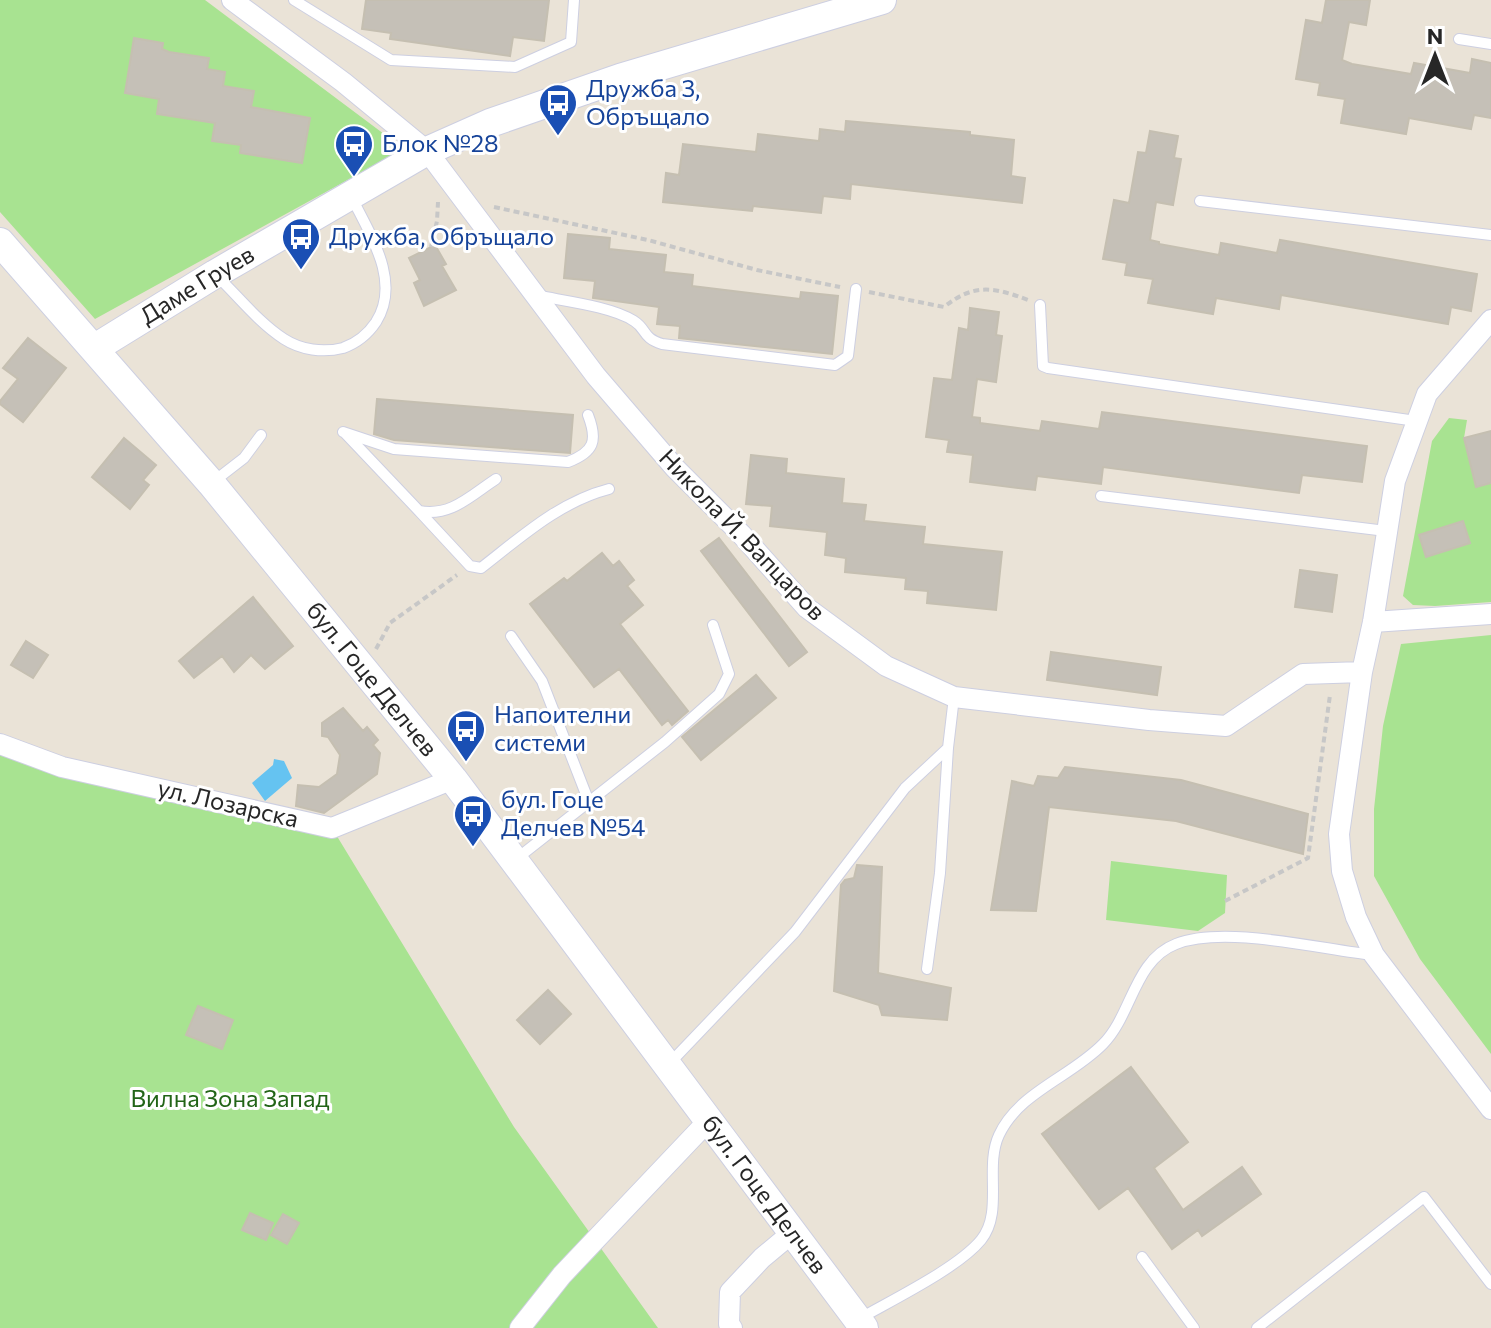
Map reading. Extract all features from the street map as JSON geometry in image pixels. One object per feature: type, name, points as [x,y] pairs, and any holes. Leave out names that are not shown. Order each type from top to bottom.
[{"type":"main road","name":"Даме Груев","points":[[95,348],[215,274],[427,151],[490,123],[620,78],[882,0]]},
{"type":"main road","name":"бул. Гоце Делчев","points":[[0,242],[211,483],[453,779],[861,1324]]},
{"type":"street","name":"Никола Й. Вапцаров","points":[[232,0],[343,82],[427,151],[596,376],[675,468],[741,534],[807,608],[886,666],[954,697],[1226,726],[1303,674],[1362,672]]},
{"type":"street","points":[[1491,320],[1427,394],[1395,481],[1362,672],[1339,834],[1342,871],[1356,917],[1374,955],[1491,1109]]},
{"type":"street","points":[[1373,622],[1491,614]]},
{"type":"street","name":"ул. Лозарска","points":[[0,744],[62,767],[332,828],[453,779]]},
{"type":"street","points":[[520,1328],[562,1275],[709,1120]]},
{"type":"street","points":[[732,1328],[729,1324],[730,1292],[762,1258],[792,1233]]},
{"type":"lane","points":[[294,0],[391,60],[515,67],[571,42],[574,0]]},
{"type":"lane","points":[[1459,39],[1491,44]]},
{"type":"lane","points":[[215,274],[284,339],[304,348],[324,351],[356,343],[370,330],[380,314],[385,300],[385,282],[382,260],[351,195]]},
{"type":"lane","points":[[1200,201],[1491,235]]},
{"type":"lane","points":[[538,295],[611,311],[636,322],[650,340],[662,344],[835,365],[848,356],[856,289]]},
{"type":"lane","points":[[1040,305],[1043,366],[1048,368],[1416,421]]},
{"type":"lane","points":[[588,415],[594,430],[591,449],[582,457],[568,462],[394,449],[343,432],[470,566],[481,568],[562,507],[586,495],[609,489]]},
{"type":"lane","points":[[211,483],[244,458],[261,435]]},
{"type":"lane","points":[[419,511],[436,515],[451,509],[496,479]]},
{"type":"lane","points":[[1101,496],[1386,531]]},
{"type":"lane","points":[[514,861],[719,694],[729,674],[713,625]]},
{"type":"lane","points":[[511,636],[542,681],[589,802]]},
{"type":"lane","points":[[927,969],[940,873],[954,697]]},
{"type":"lane","points":[[667,1066],[795,932],[905,788],[948,748]]},
{"type":"lane","points":[[861,1324],[960,1260],[983,1239],[992,1212],[993,1158],[1005,1123],[1024,1104],[1103,1045],[1119,1023],[1142,975],[1156,956],[1174,944],[1209,936],[1235,936],[1374,955]]},
{"type":"lane","points":[[1257,1328],[1424,1197],[1491,1284]]},
{"type":"lane","points":[[1142,1257],[1194,1328]]},
{"type":"path","points":[[465,201],[648,240],[757,270],[944,307],[957,296],[981,288],[1011,294],[1040,305]]},
{"type":"path","points":[[367,673],[379,641],[390,623],[470,566]]},
{"type":"path","points":[[1225,901],[1308,858],[1333,673]]},
{"type":"green space","points":[[0,0],[205,0],[404,149],[95,319],[0,212]]},
{"type":"green space","points":[[1449,418],[1467,420],[1464,438],[1476,486],[1491,483],[1491,602],[1413,605],[1403,596],[1432,441]]},
{"type":"green space","points":[[1491,635],[1491,1054],[1420,959],[1374,876],[1374,809],[1383,726],[1401,644]]},
{"type":"green space","name":"Вилна Зона Запад","points":[[0,744],[332,828],[514,1127],[658,1328],[0,1328]]},
{"type":"green space","points":[[1111,861],[1227,875],[1225,913],[1198,931],[1106,920]]},
{"type":"water","points":[[274,759],[284,761],[292,778],[265,801],[252,783],[273,765]]},
{"type":"building","points":[[366,0],[549,0],[544,41],[513,37],[510,56],[390,39],[391,33],[362,29]]},
{"type":"building","points":[[1326,0],[1370,0],[1366,25],[1349,22],[1342,60],[1352,64],[1411,74],[1414,63],[1470,73],[1472,59],[1491,63],[1491,118],[1474,115],[1471,129],[1409,118],[1406,134],[1341,123],[1345,99],[1318,95],[1320,83],[1296,79],[1306,20],[1322,23]]},
{"type":"building","points":[[134,38],[163,43],[162,49],[169,52],[209,58],[207,69],[225,72],[223,86],[254,91],[251,107],[310,118],[302,163],[240,153],[241,145],[212,141],[215,123],[157,114],[159,99],[125,93]]},
{"type":"building","points":[[846,121],[970,132],[970,135],[1014,140],[1011,176],[1025,178],[1022,203],[851,184],[850,199],[823,196],[821,213],[753,206],[752,211],[663,202],[666,173],[679,175],[683,144],[756,152],[758,134],[819,141],[820,129],[845,132]]},
{"type":"building","points":[[1150,131],[1178,136],[1174,158],[1181,159],[1173,205],[1156,202],[1150,240],[1219,255],[1221,243],[1277,253],[1280,240],[1477,274],[1471,311],[1451,307],[1448,324],[1281,295],[1279,309],[1216,298],[1213,314],[1148,303],[1153,279],[1125,275],[1127,263],[1103,259],[1114,200],[1129,203],[1138,152],[1146,153]]},
{"type":"building","points":[[568,234],[610,238],[609,249],[666,255],[664,272],[693,275],[692,286],[800,299],[801,292],[838,296],[832,354],[679,338],[680,326],[657,324],[659,307],[593,298],[595,281],[564,278]]},
{"type":"building","points":[[435,245],[446,264],[442,266],[456,290],[424,306],[414,283],[420,280],[409,258]]},
{"type":"building","points":[[970,308],[999,312],[996,335],[1002,336],[996,382],[977,379],[972,417],[980,418],[980,423],[1040,431],[1042,421],[1099,429],[1102,412],[1367,446],[1362,482],[1302,475],[1299,493],[1103,467],[1101,484],[1037,476],[1035,490],[970,482],[973,455],[947,452],[949,440],[926,437],[934,378],[952,380],[959,328],[968,330]]},
{"type":"building","points":[[28,338],[66,368],[23,422],[0,401],[18,379],[3,368]]},
{"type":"building","points":[[377,399],[573,415],[570,453],[394,440],[374,434]]},
{"type":"building","points":[[1491,431],[1491,483],[1476,487],[1464,438]]},
{"type":"building","points":[[124,438],[156,465],[143,480],[149,485],[130,509],[92,477]]},
{"type":"building","points":[[751,455],[787,459],[786,473],[844,479],[842,503],[866,505],[864,521],[925,527],[923,544],[1002,552],[996,610],[927,603],[928,591],[905,589],[906,578],[845,572],[846,558],[825,555],[827,532],[770,526],[772,506],[746,504]]},
{"type":"building","points":[[1463,521],[1470,543],[1426,557],[1419,535]]},
{"type":"building","points":[[719,538],[807,652],[789,666],[701,551]]},
{"type":"building","points":[[602,553],[613,566],[619,561],[634,580],[627,586],[643,605],[620,624],[688,711],[672,725],[668,720],[662,725],[619,669],[594,687],[530,604],[564,578],[567,581]]},
{"type":"building","points":[[1300,570],[1337,575],[1332,612],[1295,607]]},
{"type":"building","points":[[253,597],[293,646],[265,669],[251,655],[234,672],[222,656],[194,678],[179,661]]},
{"type":"building","points":[[26,641],[48,655],[33,678],[11,665]]},
{"type":"building","points":[[1051,652],[1161,667],[1157,695],[1047,680]]},
{"type":"building","points":[[756,675],[776,698],[701,760],[682,737]]},
{"type":"building","points":[[343,708],[363,731],[367,727],[378,740],[373,745],[380,753],[377,774],[324,813],[296,806],[298,785],[319,787],[337,774],[340,755],[328,737],[322,736],[322,723]]},
{"type":"building","points":[[1065,767],[1181,780],[1308,814],[1303,854],[1176,821],[1049,807],[1036,911],[991,910],[1012,781],[1034,786],[1038,776],[1058,778]]},
{"type":"building","points":[[857,865],[882,867],[878,973],[951,988],[947,1020],[882,1015],[879,1005],[834,991],[841,885],[845,880],[854,878]]},
{"type":"building","points":[[548,990],[571,1014],[540,1044],[517,1020]]},
{"type":"building","points":[[198,1006],[233,1020],[222,1049],[186,1035]]},
{"type":"building","points":[[1131,1067],[1188,1142],[1154,1168],[1183,1210],[1242,1167],[1261,1194],[1202,1236],[1198,1230],[1172,1249],[1128,1188],[1099,1209],[1042,1134]]},
{"type":"building","points":[[250,1213],[273,1223],[266,1240],[242,1230]]},
{"type":"building","points":[[283,1214],[299,1223],[287,1244],[271,1235]]},
{"type":"place","name":"Дружба 3, Обръщало","points":[[558,137]]},
{"type":"place","name":"Блок №28","points":[[354,178]]},
{"type":"place","name":"Дружба, Обръщало","points":[[301,271]]},
{"type":"place","name":"Напоителни системи","points":[[466,763]]},
{"type":"place","name":"бул. Гоце Делчев №54","points":[[473,848]]}]
